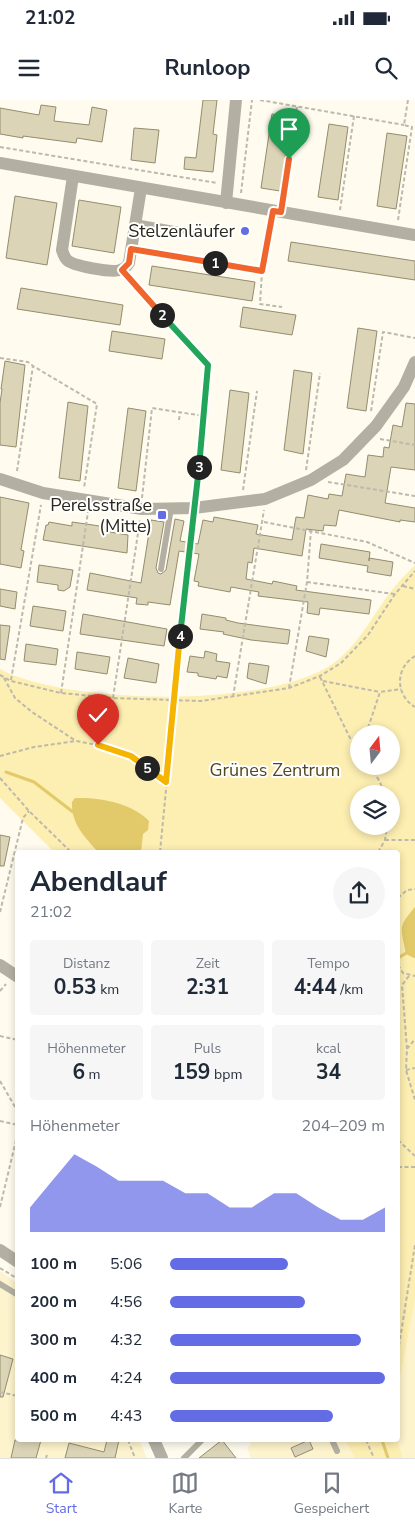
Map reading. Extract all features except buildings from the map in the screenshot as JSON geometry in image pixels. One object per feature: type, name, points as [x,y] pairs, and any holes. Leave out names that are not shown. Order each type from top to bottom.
[{"type":"street","points":[[226,202],[236,100]]},
{"type":"street","points":[[0,163],[277,212],[415,234]]},
{"type":"street","points":[[73,176],[62,250],[66,260],[76,265],[112,271],[122,270],[129,263],[141,188]]},
{"type":"street","points":[[0,478],[43,493],[142,509],[194,508],[265,499],[307,481],[343,460],[368,436],[404,387],[415,362]]},
{"type":"street","points":[[0,965],[15,975]]},
{"type":"street","points":[[0,1250],[15,1260]]},
{"type":"street","points":[[155,1442],[162,1458]]},
{"type":"lane","points":[[135,222],[197,233]]},
{"type":"lane","points":[[160,569],[171,508]]},
{"type":"lane","points":[[0,1284],[15,1293]]},
{"type":"lane","points":[[184,1458],[200,1442]]},
{"type":"lane","points":[[333,1442],[337,1451]]},
{"type":"path","points":[[239,205],[252,100]]},
{"type":"path","points":[[260,100],[412,127],[397,232]]},
{"type":"path","points":[[404,125],[408,100]]},
{"type":"path","points":[[282,307],[260,304],[262,271],[277,212],[297,106]]},
{"type":"path","points":[[338,222],[354,116]]},
{"type":"path","points":[[0,147],[242,187]]},
{"type":"path","points":[[131,249],[262,271]]},
{"type":"path","points":[[122,270],[208,365],[160,850]]},
{"type":"path","points":[[370,418],[383,332],[415,338]]},
{"type":"path","points":[[0,358],[28,362],[97,404],[61,693]]},
{"type":"path","points":[[16,484],[33,366]]},
{"type":"path","points":[[320,373],[307,481],[415,496]]},
{"type":"path","points":[[241,502],[257,391]]},
{"type":"path","points":[[113,698],[142,509],[141,502],[152,408],[204,416]]},
{"type":"path","points":[[179,420],[180,412]]},
{"type":"path","points":[[368,436],[415,445]]},
{"type":"path","points":[[11,681],[43,493]]},
{"type":"path","points":[[234,697],[264,522],[265,499]]},
{"type":"path","points":[[264,522],[367,542],[415,563]]},
{"type":"path","points":[[289,688],[307,582],[312,530]]},
{"type":"path","points":[[2,675],[11,681],[61,693],[174,701],[201,701],[289,688],[320,676],[341,663],[368,635],[394,594],[415,571]]},
{"type":"path","points":[[307,582],[394,594]]},
{"type":"path","points":[[402,585],[415,589]]},
{"type":"path","points":[[415,656],[406,663],[400,680],[400,688],[406,700],[415,707]]},
{"type":"path","points":[[2,675],[16,698],[32,712],[76,741]]},
{"type":"path","points":[[320,676],[350,738]]},
{"type":"path","points":[[323,682],[380,692],[400,688]]},
{"type":"path","points":[[369,725],[380,692]]},
{"type":"path","points":[[0,756],[34,747],[76,741],[98,745],[131,756],[166,782]]},
{"type":"path","points":[[0,778],[29,811],[69,850]]},
{"type":"path","points":[[15,850],[23,818],[29,811]]},
{"type":"path","points":[[379,850],[386,835]]},
{"type":"path","points":[[385,840],[415,840]]},
{"type":"path","points":[[0,912],[15,851]]},
{"type":"path","points":[[400,896],[407,890],[415,890]]},
{"type":"path","points":[[400,968],[409,976],[415,976]]},
{"type":"path","points":[[409,976],[402,985],[407,1049],[406,1070],[415,1100]]},
{"type":"path","points":[[0,1036],[15,1039]]},
{"type":"path","points":[[407,1049],[415,1039]]},
{"type":"path","points":[[406,1070],[415,1068]]},
{"type":"path","points":[[0,1081],[15,1107]]},
{"type":"path","points":[[0,1121],[15,1124]]},
{"type":"path","points":[[400,1142],[415,1156]]},
{"type":"path","points":[[0,1207],[15,1144]]},
{"type":"path","points":[[400,1167],[415,1167]]},
{"type":"path","points":[[400,1339],[415,1245]]},
{"type":"path","points":[[0,1268],[15,1277]]},
{"type":"path","points":[[0,1392],[15,1395]]},
{"type":"path","points":[[129,1442],[135,1458]]},
{"type":"path","points":[[367,1442],[374,1458]]},
{"type":"path","points":[[46,1458],[47,1454]]},
{"type":"shaded area","points":[[75,798],[105,800],[125,806],[142,815],[149,821],[148,830],[143,834],[141,850],[96,850],[76,824],[72,802]]},
{"type":"shaded area","points":[[415,907],[414,958],[406,954],[402,928],[405,919]]},
{"type":"shaded area","points":[[0,1271],[15,1282],[15,1442],[140,1442],[147,1458],[0,1458]]},
{"type":"shaded area","points":[[415,1300],[415,1458],[403,1458],[398,1442],[400,1442],[401,1374]]},
{"type":"shaded area","points":[[250,1442],[346,1442],[355,1458],[251,1458],[247,1448],[251,1445]]},
{"type":"green space","name":"Grünes Zentrum","points":[[415,565],[415,1300],[400,1375],[400,850],[52,850],[0,798],[0,669],[31,681],[73,690],[121,695],[172,697],[223,694],[270,687],[310,676],[339,659],[361,634],[392,590]]},
{"type":"green space","points":[[346,1442],[398,1442],[403,1458],[355,1458]]},
{"type":"waterway","points":[[6,772],[34,782],[73,812]]},
{"type":"waterway","points":[[400,957],[408,952]]},
{"type":"waterway","points":[[383,1442],[388,1458]]},
{"type":"place","name":"Stelzenläufer","points":[[245,231]]},
{"type":"place","name":"Perelsstraße (Mitte)","points":[[162,515]]},
{"type":"route","points":[[98,745],[131,756],[166,782],[191,529],[203,432],[208,365],[122,270],[129,263],[131,249],[262,271],[273,211],[281,212],[289,159]]}]
